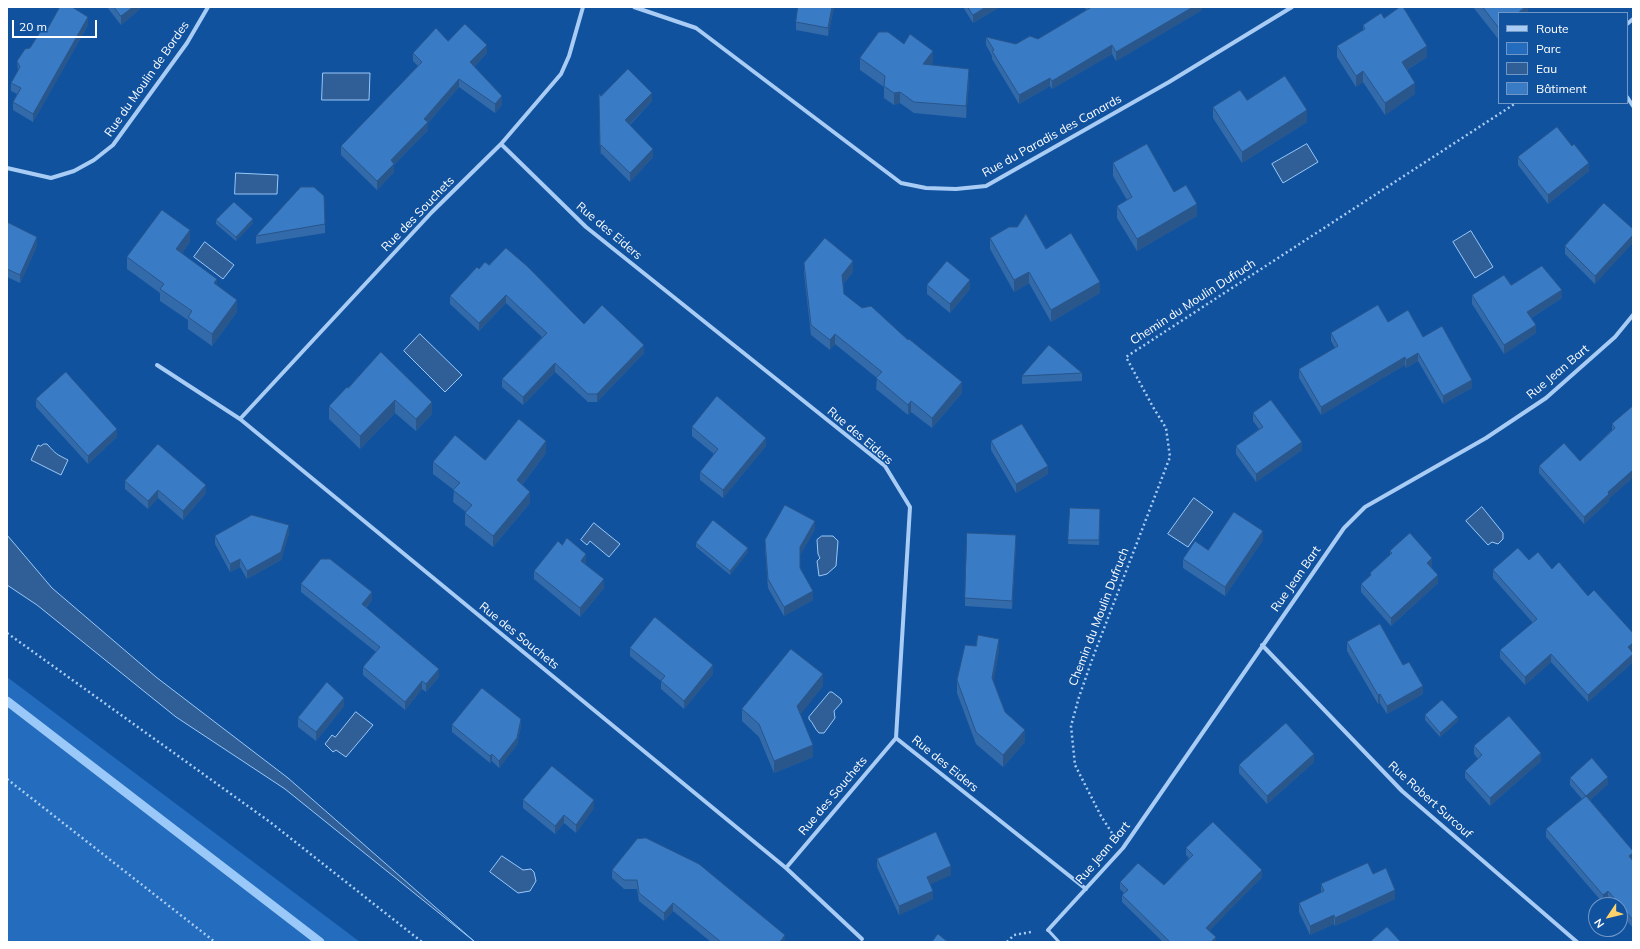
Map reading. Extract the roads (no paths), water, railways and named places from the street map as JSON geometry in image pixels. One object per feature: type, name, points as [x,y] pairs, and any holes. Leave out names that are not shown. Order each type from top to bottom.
[{"type":"street","name":"Rue du Moulin de Bordes","points":[[7,168],[51,178],[74,171],[94,160],[118,138],[187,43],[208,7]]},
{"type":"street","name":"Rue des Souchets","points":[[240,419],[432,212],[501,144],[561,74],[569,56],[583,7]]},
{"type":"street","name":"Rue du Paradis des Canards","points":[[634,7],[696,28],[901,183],[926,188],[956,189],[986,186],[1170,82],[1292,7]]},
{"type":"street","name":"Rue des Eiders","points":[[501,144],[586,227],[885,466],[910,507],[896,738],[1086,889]]},
{"type":"street","name":"Rue Jean Bart","points":[[1048,930],[1123,848],[1344,528],[1365,507],[1486,438],[1546,398],[1615,337],[1633,315]]},
{"type":"street","name":"Rue des Souchets","points":[[157,365],[240,419],[786,868],[862,939]]},
{"type":"street","name":"Rue Robert Surcouf","points":[[1262,645],[1402,791],[1577,942]]},
{"type":"street","name":"Rue des Souchets","points":[[786,868],[896,738]]},
{"type":"lane","points":[[1048,930],[1059,942]]},
{"type":"water","points":[[323,73],[370,73],[369,100],[322,100]]},
{"type":"water","points":[[1307,144],[1318,162],[1283,183],[1272,164]]},
{"type":"water","points":[[236,173],[278,175],[277,194],[235,194]]},
{"type":"water","points":[[1471,231],[1493,267],[1475,278],[1453,242]]},
{"type":"water","points":[[205,242],[234,265],[223,279],[194,257]]},
{"type":"water","points":[[420,334],[462,375],[445,392],[404,351]]},
{"type":"water","points":[[47,444],[56,454],[68,460],[61,475],[31,460],[38,445],[40,446]]},
{"type":"water","points":[[1194,498],[1213,512],[1188,547],[1168,534]]},
{"type":"water","points":[[1482,507],[1503,533],[1503,539],[1498,544],[1492,542],[1488,545],[1466,521]]},
{"type":"water","points":[[594,523],[620,544],[609,557],[590,541],[587,545],[581,540]]},
{"type":"water","points":[[7,535],[52,588],[156,677],[288,778],[475,942],[285,789],[176,717],[37,605],[7,585]]},
{"type":"water","points":[[822,536],[833,536],[838,541],[836,566],[827,574],[819,576],[817,561],[820,558],[818,554],[817,540]]},
{"type":"water","points":[[830,692],[841,699],[842,702],[834,711],[835,718],[824,733],[819,733],[809,717]]},
{"type":"water","points":[[356,712],[373,725],[346,757],[336,750],[333,752],[325,744],[332,735],[335,737]]},
{"type":"water","points":[[502,856],[523,870],[531,869],[534,872],[536,881],[530,891],[518,893],[490,872]]},
{"type":"waterway","points":[[7,701],[320,942]]}]
